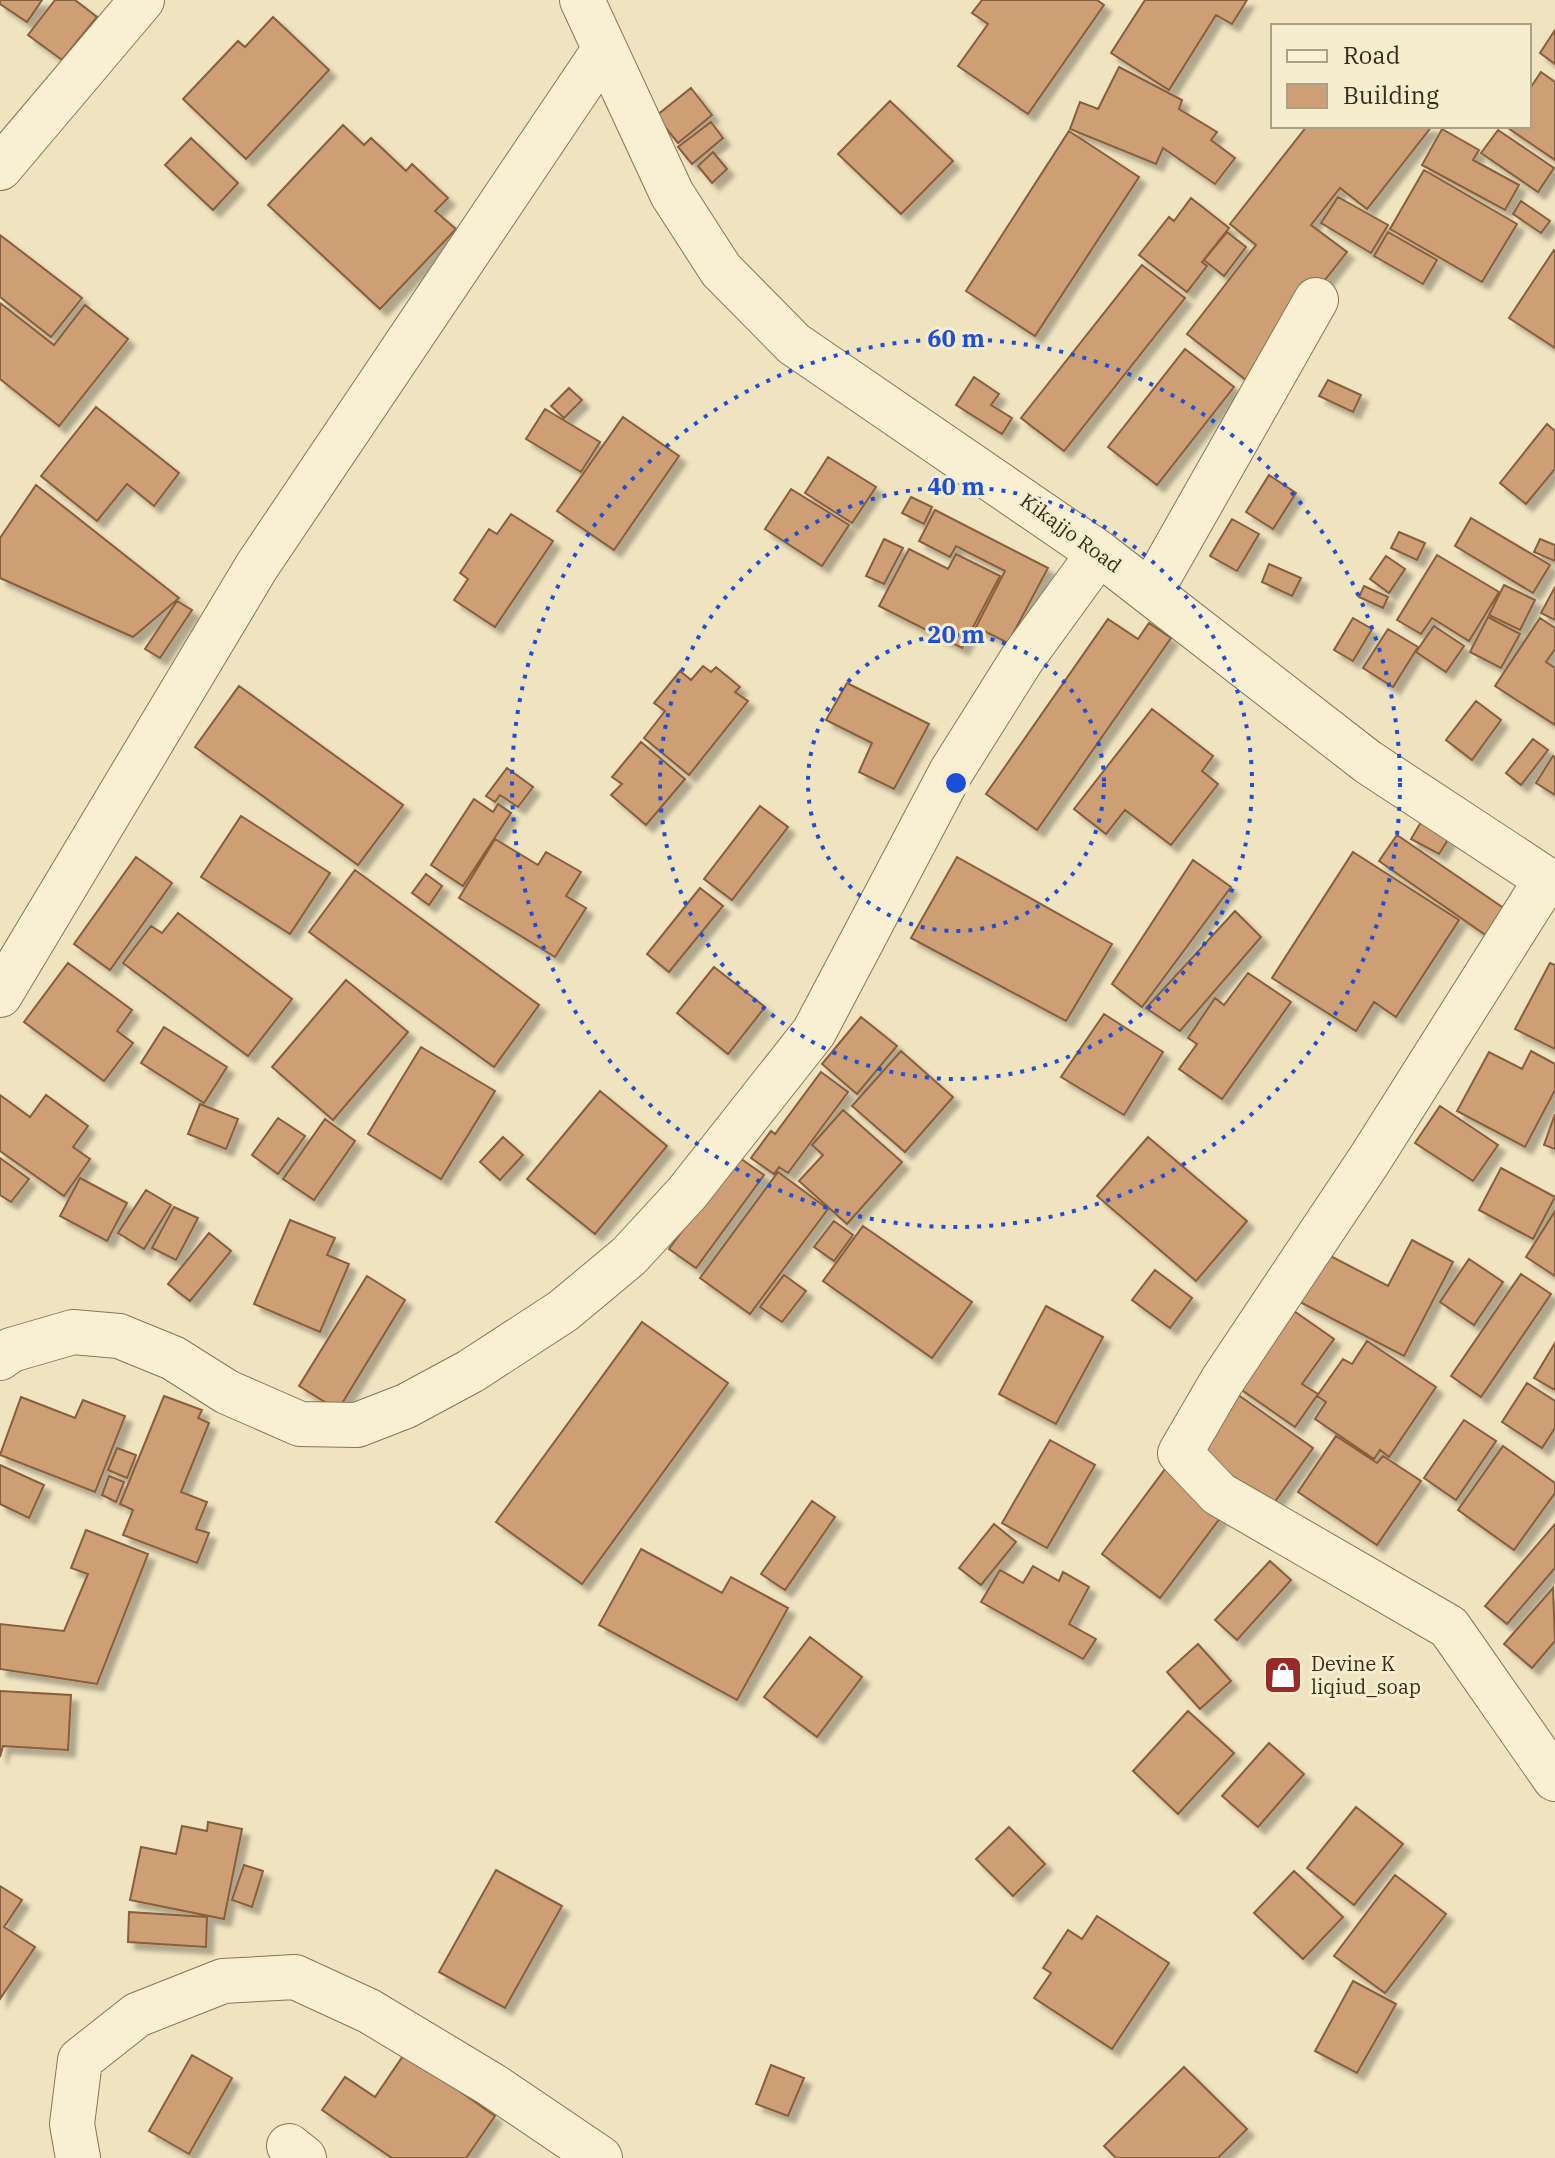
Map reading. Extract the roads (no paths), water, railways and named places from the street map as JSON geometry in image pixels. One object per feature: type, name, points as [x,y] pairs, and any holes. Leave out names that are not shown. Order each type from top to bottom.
[{"type":"street","points":[[0,168],[142,0]]},
{"type":"street","name":"Kikajjo Road","points":[[582,0],[672,194],[721,270],[794,344],[1099,553],[1368,762],[1551,883]]},
{"type":"street","points":[[0,995],[257,566],[604,50]]},
{"type":"street","points":[[1151,591],[1316,300]]},
{"type":"street","points":[[0,1358],[11,1350],[73,1332],[119,1336],[173,1358],[227,1392],[300,1424],[357,1425],[406,1406],[445,1385],[563,1311],[629,1256],[687,1193],[814,1032],[951,772],[1022,659],[1099,553]]},
{"type":"street","points":[[1551,883],[1222,1381],[1180,1453],[1219,1494],[1449,1627],[1555,1779]]},
{"type":"street","points":[[78,2158],[72,2124],[80,2060],[137,2015],[223,1981],[295,1977],[369,2011],[492,2085],[600,2158]]},
{"type":"place","name":"Devine K liqiud_soap","points":[[1283,1675]]}]
